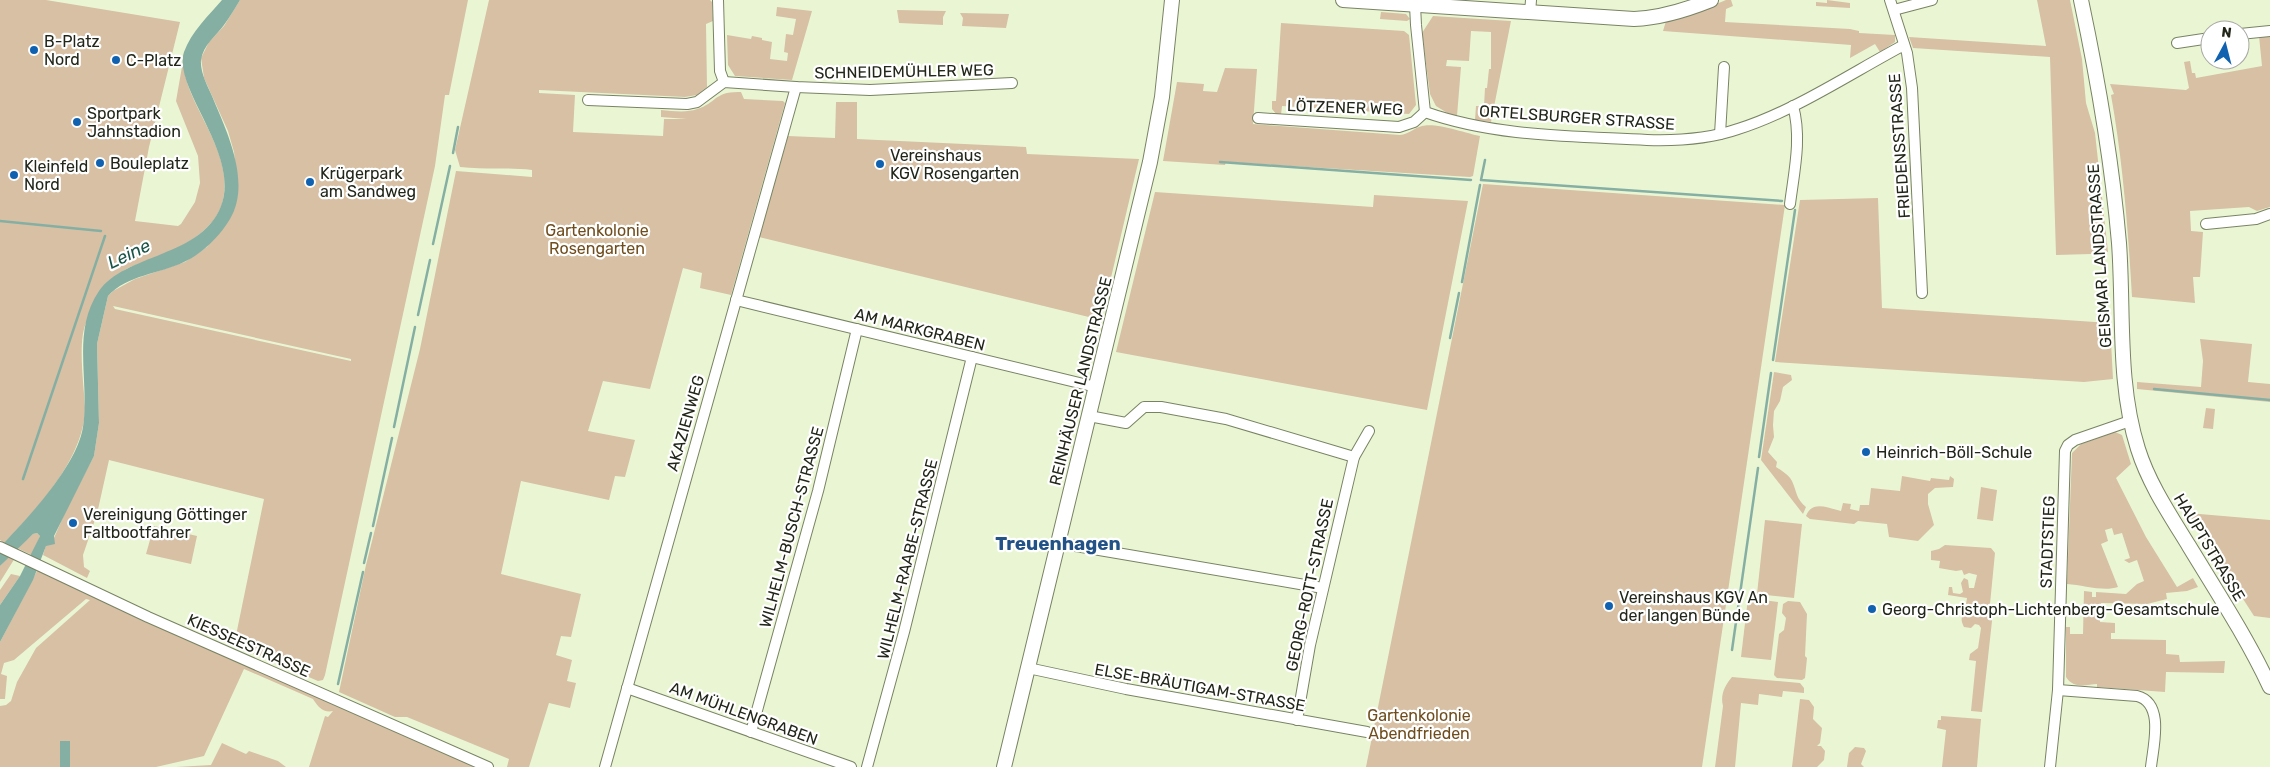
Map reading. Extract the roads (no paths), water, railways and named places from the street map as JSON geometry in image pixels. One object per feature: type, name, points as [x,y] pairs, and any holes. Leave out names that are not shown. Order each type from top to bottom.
[{"type":"main road","name":"REINHÄUSER LANDSTRASSE","points":[[1004,767],[1096,387],[1159,115],[1172,0]]},
{"type":"main road","points":[[1343,0],[1416,5],[1530,6],[1636,19],[1654,18],[1686,10],[1711,0]]},
{"type":"main road","name":"GEISMAR LANDSTRASSE","points":[[2083,0],[2104,122],[2115,202],[2125,384],[2130,421]]},
{"type":"main road","name":"HAUPTSTRASSE","points":[[2130,421],[2142,462],[2156,493],[2236,625],[2270,687]]},
{"type":"street","points":[[588,100],[687,104],[697,102],[724,82],[720,71],[718,0]]},
{"type":"street","points":[[1892,5],[1932,0]]},
{"type":"street","points":[[1416,5],[1416,25],[1426,112]]},
{"type":"street","name":"FRIEDENSSTRASSE","points":[[1892,5],[1904,45],[1914,110],[1922,293]]},
{"type":"street","points":[[2250,33],[2270,31]]},
{"type":"street","points":[[2177,43],[2200,40]]},
{"type":"street","name":"ORTELSBURGER STRASSE","points":[[1426,112],[1450,121],[1488,129],[1573,136],[1670,140],[1720,134],[1762,121],[1904,45]]},
{"type":"street","points":[[1720,134],[1724,67]]},
{"type":"street","name":"SCHNEIDEMÜHLER WEG","points":[[724,82],[870,90],[1012,83]]},
{"type":"street","name":"AKAZIENWEG","points":[[605,767],[796,87]]},
{"type":"street","points":[[1790,204],[1797,148],[1797,126],[1793,106]]},
{"type":"street","name":"LÖTZENER WEG","points":[[1258,118],[1399,127],[1414,122],[1426,112]]},
{"type":"street","points":[[2206,224],[2256,219],[2270,214]]},
{"type":"street","name":"AM MARKGRABEN","points":[[736,300],[1096,387]]},
{"type":"street","name":"WILHELM-BUSCH-STRASSE","points":[[751,732],[815,501],[857,329]]},
{"type":"street","name":"WILHELM-RAABE-STRASSE","points":[[867,767],[904,632],[972,357]]},
{"type":"street","points":[[1089,416],[1126,423],[1144,407],[1161,407],[1238,422],[1354,457]]},
{"type":"street","name":"STADTSTIEG","points":[[2050,767],[2058,690],[2066,451],[2068,445],[2075,440],[2130,421]]},
{"type":"street","name":"GEORG-ROTT-STRASSE","points":[[1297,720],[1308,657],[1354,457],[1369,431]]},
{"type":"street","points":[[1058,543],[1323,588]]},
{"type":"street","name":"KIESSEESTRASSE","points":[[0,547],[42,565],[148,617],[488,767]]},
{"type":"street","name":"ELSE-BRÄUTIGAM-STRASSE","points":[[1028,668],[1126,689],[1367,732]]},
{"type":"street","name":"AM MÜHLENGRABEN","points":[[627,688],[851,767]]},
{"type":"street","points":[[2058,690],[2137,696],[2144,699],[2150,706],[2154,722],[2151,767]]},
{"type":"water","points":[[222,0],[240,0],[221,29],[204,50],[201,65],[204,78],[224,124],[235,156],[238,173],[236,204],[230,219],[221,232],[197,254],[174,266],[134,279],[108,296],[97,344],[99,423],[94,456],[54,536],[55,544],[46,546],[33,580],[0,642],[0,605],[20,576],[40,536],[37,533],[33,534],[0,566],[0,547],[37,507],[61,475],[79,442],[85,410],[83,340],[91,307],[99,291],[111,279],[126,269],[181,246],[197,236],[211,223],[221,206],[225,186],[222,165],[215,144],[188,84],[183,67],[184,52],[191,38]]},
{"type":"water","points":[[60,741],[70,741],[70,767],[60,767]]},
{"type":"waterway","points":[[453,153],[458,127]]},
{"type":"waterway","points":[[1485,160],[1481,180],[1782,201]]},
{"type":"waterway","points":[[1220,162],[1471,180]]},
{"type":"waterway","points":[[433,244],[450,166]]},
{"type":"waterway","points":[[1462,282],[1480,185]]},
{"type":"waterway","points":[[1773,360],[1795,210]]},
{"type":"waterway","points":[[0,221],[101,231]]},
{"type":"waterway","name":"Leine","points":[[23,479],[105,236]]},
{"type":"waterway","points":[[418,315],[430,260]]},
{"type":"waterway","points":[[1450,338],[1459,293]]},
{"type":"waterway","points":[[394,427],[415,327]]},
{"type":"waterway","points":[[1759,457],[1771,373]]},
{"type":"waterway","points":[[2154,389],[2270,400]]},
{"type":"waterway","points":[[373,526],[392,438]]},
{"type":"waterway","points":[[1732,650],[1758,468]]},
{"type":"waterway","points":[[364,563],[371,533]]},
{"type":"waterway","points":[[338,684],[363,572]]},
{"type":"place","name":"B-Platz Nord","points":[[34,50]]},
{"type":"place","name":"C-Platz","points":[[116,60]]},
{"type":"place","name":"Sportpark Jahnstadion","points":[[77,122]]},
{"type":"place","name":"Bouleplatz","points":[[100,163]]},
{"type":"place","name":"Vereinshaus KGV Rosengarten","points":[[880,164]]},
{"type":"place","name":"Kleinfeld Nord","points":[[14,175]]},
{"type":"place","name":"Krügerpark am Sandweg","points":[[310,182]]},
{"type":"place","name":"Heinrich-Böll-Schule","points":[[1866,452]]},
{"type":"place","name":"Vereinigung Göttinger Faltbootfahrer","points":[[73,523]]},
{"type":"place","name":"Vereinshaus KGV An der langen Bünde","points":[[1609,606]]},
{"type":"place","name":"Georg-Christoph-Lichtenberg-Gesamtschule","points":[[1872,609]]},
{"type":"district","name":"Treuenhagen","points":[[1058,543]]},
{"type":"park label","name":"Gartenkolonie Rosengarten","points":[[597,239]]},
{"type":"park label","name":"Gartenkolonie Abendfrieden","points":[[1419,724]]}]
